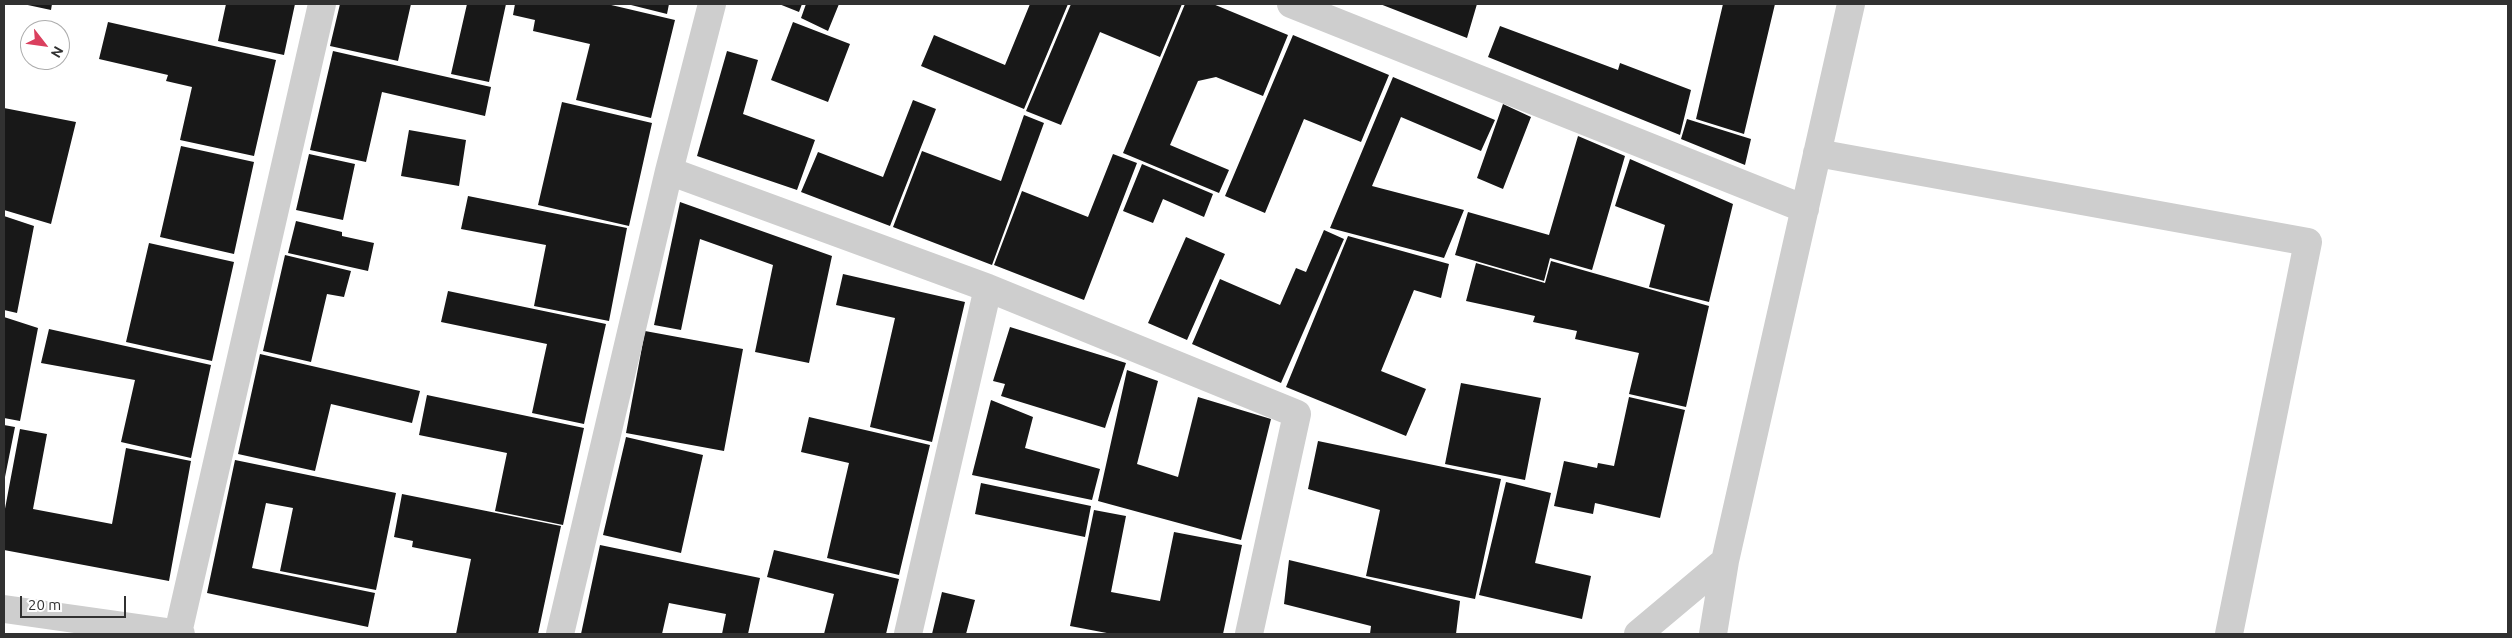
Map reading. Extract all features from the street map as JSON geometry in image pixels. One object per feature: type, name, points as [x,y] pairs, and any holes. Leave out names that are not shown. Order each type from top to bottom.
[{"type":"street","points":[[4,609],[180,634],[322,4]]},
{"type":"street","points":[[560,634],[669,171],[712,4]]},
{"type":"street","points":[[1290,4],[1805,209]]},
{"type":"street","points":[[1713,634],[1726,561],[1851,4]]},
{"type":"street","points":[[1817,153],[2308,242],[2229,634]]},
{"type":"street","points":[[669,171],[988,288],[1297,414],[1249,634]]},
{"type":"street","points":[[908,634],[988,288]]},
{"type":"street","points":[[1638,634],[1726,561]]},
{"type":"building","points":[[23,4],[52,4],[51,10]]},
{"type":"building","points":[[226,4],[295,4],[284,55],[218,41]]},
{"type":"building","points":[[340,4],[411,4],[398,61],[330,46]]},
{"type":"building","points":[[467,4],[506,4],[489,82],[451,74]]},
{"type":"building","points":[[515,4],[607,4],[675,20],[651,118],[576,100],[590,44],[533,31],[535,20],[513,15]]},
{"type":"building","points":[[627,4],[669,4],[667,14]]},
{"type":"building","points":[[779,4],[802,4],[799,12]]},
{"type":"building","points":[[806,4],[839,4],[828,31],[801,18]]},
{"type":"building","points":[[1030,4],[1068,4],[1024,109],[921,66],[934,35],[1005,65]]},
{"type":"building","points":[[1071,4],[1182,4],[1160,57],[1100,32],[1061,125],[1026,111]]},
{"type":"building","points":[[1185,4],[1213,4],[1288,35],[1263,96],[1216,77],[1198,81],[1170,145],[1229,170],[1219,193],[1123,153]]},
{"type":"building","points":[[1380,4],[1477,4],[1467,38]]},
{"type":"building","points":[[1723,4],[1775,4],[1744,134],[1696,119]]},
{"type":"building","points":[[108,22],[276,60],[254,156],[180,140],[192,87],[166,81],[168,75],[99,59]]},
{"type":"building","points":[[793,22],[850,44],[828,102],[771,80]]},
{"type":"building","points":[[1500,26],[1618,70],[1620,63],[1691,90],[1680,135],[1488,57]]},
{"type":"building","points":[[1293,35],[1389,75],[1361,142],[1304,119],[1265,213],[1225,196]]},
{"type":"building","points":[[333,51],[491,87],[485,116],[382,92],[366,162],[310,150]]},
{"type":"building","points":[[727,51],[758,60],[743,114],[815,140],[797,190],[697,156]]},
{"type":"building","points":[[1393,77],[1495,120],[1481,151],[1401,117],[1372,186],[1464,210],[1444,258],[1330,228]]},
{"type":"building","points":[[913,100],[936,109],[890,226],[801,192],[818,152],[883,177]]},
{"type":"building","points":[[562,102],[652,123],[629,226],[538,205]]},
{"type":"building","points":[[1503,104],[1531,117],[1503,189],[1477,178]]},
{"type":"building","points":[[4,108],[76,122],[51,224],[4,210]]},
{"type":"building","points":[[1024,115],[1044,123],[992,265],[893,227],[922,151],[1001,181]]},
{"type":"building","points":[[1687,119],[1751,139],[1745,165],[1681,139]]},
{"type":"building","points":[[409,130],[466,140],[459,186],[401,176]]},
{"type":"building","points":[[1578,136],[1625,156],[1592,270],[1550,258],[1544,281],[1455,255],[1468,212],[1549,235]]},
{"type":"building","points":[[181,146],[254,162],[234,254],[160,237]]},
{"type":"building","points":[[309,154],[355,164],[343,220],[296,210]]},
{"type":"building","points":[[1113,154],[1137,163],[1084,300],[994,265],[1022,191],[1088,217]]},
{"type":"building","points":[[1630,159],[1733,204],[1709,302],[1649,287],[1665,225],[1615,206]]},
{"type":"building","points":[[1142,164],[1213,194],[1204,217],[1163,199],[1153,223],[1123,211]]},
{"type":"building","points":[[468,196],[627,228],[609,321],[534,306],[546,245],[461,229]]},
{"type":"building","points":[[680,202],[832,256],[809,363],[755,352],[773,265],[700,239],[681,330],[654,325]]},
{"type":"building","points":[[4,216],[34,226],[17,313],[4,310]]},
{"type":"building","points":[[296,221],[342,232],[342,236],[374,243],[368,271],[288,253]]},
{"type":"building","points":[[1324,230],[1344,239],[1281,383],[1192,344],[1220,279],[1280,305],[1296,268],[1306,272]]},
{"type":"building","points":[[1348,236],[1449,264],[1441,298],[1414,290],[1381,371],[1426,389],[1406,436],[1286,387]]},
{"type":"building","points":[[1186,237],[1225,254],[1187,340],[1148,323]]},
{"type":"building","points":[[149,243],[234,262],[212,361],[126,342]]},
{"type":"building","points":[[285,255],[351,271],[344,297],[327,294],[311,362],[263,351]]},
{"type":"building","points":[[1551,261],[1709,306],[1686,407],[1629,394],[1639,353],[1575,339],[1577,331],[1533,322],[1535,316],[1466,301],[1476,263],[1545,283]]},
{"type":"building","points":[[843,274],[965,302],[932,442],[870,427],[895,318],[836,305]]},
{"type":"building","points":[[448,291],[606,324],[584,424],[532,413],[547,344],[441,322]]},
{"type":"building","points":[[4,317],[38,328],[20,421],[4,418]]},
{"type":"building","points":[[1010,327],[1126,363],[1105,428],[1001,396],[1005,384],[993,381]]},
{"type":"building","points":[[49,329],[211,365],[191,458],[121,442],[135,380],[41,363]]},
{"type":"building","points":[[645,331],[743,349],[724,451],[626,433]]},
{"type":"building","points":[[260,354],[420,391],[412,423],[331,404],[315,471],[238,454]]},
{"type":"building","points":[[1127,370],[1158,381],[1137,464],[1178,477],[1198,397],[1271,419],[1241,540],[1098,501]]},
{"type":"building","points":[[1461,383],[1541,398],[1525,480],[1445,464]]},
{"type":"building","points":[[427,395],[584,428],[563,525],[495,511],[507,453],[419,435]]},
{"type":"building","points":[[1629,397],[1685,410],[1660,518],[1595,503],[1593,514],[1554,506],[1564,461],[1597,468],[1598,463],[1614,466]]},
{"type":"building","points":[[991,400],[1033,417],[1025,448],[1100,469],[1092,500],[972,475]]},
{"type":"building","points":[[809,417],[930,445],[899,575],[827,558],[849,463],[801,452]]},
{"type":"building","points":[[4,425],[15,427],[5,477],[4,477]]},
{"type":"building","points":[[20,429],[47,434],[33,509],[112,524],[126,448],[191,461],[169,581],[4,550],[4,514]]},
{"type":"building","points":[[626,437],[703,455],[681,553],[603,535]]},
{"type":"building","points":[[1318,441],[1501,479],[1475,599],[1366,576],[1380,510],[1308,489]]},
{"type":"building","points":[[235,460],[396,493],[376,590],[280,571],[293,508],[266,503],[252,568],[375,593],[368,627],[207,593]]},
{"type":"building","points":[[1506,482],[1551,493],[1535,563],[1591,576],[1582,619],[1479,595]]},
{"type":"building","points":[[981,483],[1091,506],[1085,537],[975,514]]},
{"type":"building","points":[[402,494],[561,526],[538,634],[456,634],[471,559],[412,547],[413,541],[394,537]]},
{"type":"building","points":[[1094,510],[1126,516],[1111,592],[1160,601],[1174,532],[1242,545],[1223,634],[1112,634],[1070,626]]},
{"type":"building","points":[[600,545],[760,578],[748,634],[722,634],[726,614],[669,603],[662,634],[581,634]]},
{"type":"building","points":[[774,550],[899,579],[886,634],[824,634],[834,594],[767,577]]},
{"type":"building","points":[[1289,560],[1460,601],[1456,634],[1370,634],[1371,626],[1284,604]]},
{"type":"building","points":[[942,592],[975,600],[966,634],[932,634]]}]
